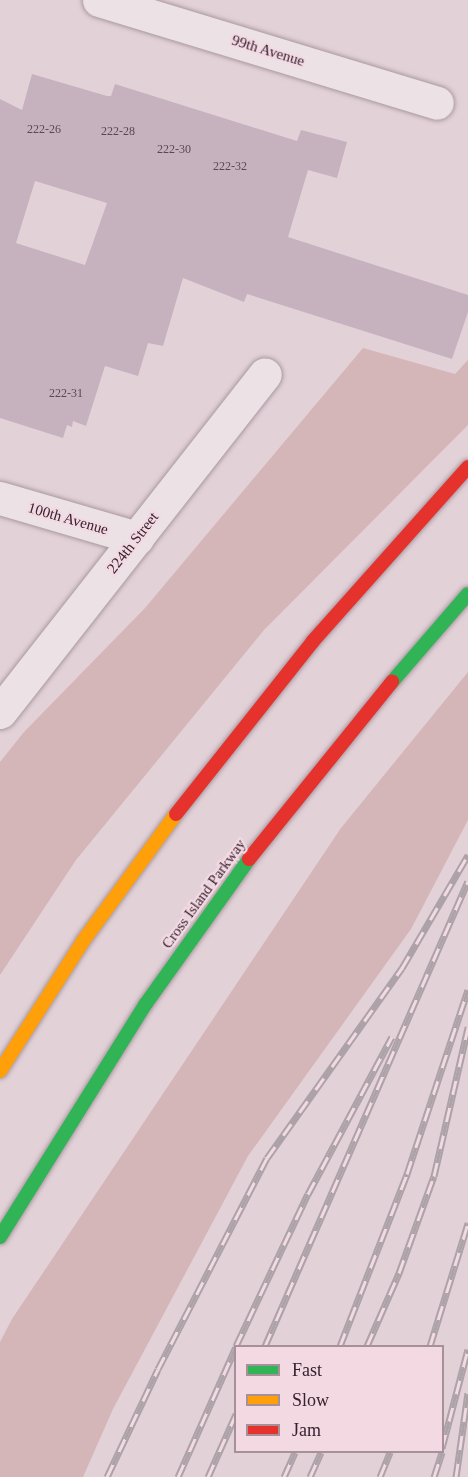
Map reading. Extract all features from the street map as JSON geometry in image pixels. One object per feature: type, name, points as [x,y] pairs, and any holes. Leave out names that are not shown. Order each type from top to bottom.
[{"type":"highway","points":[[0,1071],[84,941],[232,739],[321,632],[468,467]]},
{"type":"highway","name":"Cross Island Parkway","points":[[0,1238],[145,1005],[246,863],[342,739],[468,594]]},
{"type":"highway","points":[[15,1019],[84,941]]},
{"type":"street","name":"99th Avenue","points":[[99,0],[437,103]]},
{"type":"street","name":"224th Street","points":[[0,712],[266,374]]},
{"type":"street","name":"100th Avenue","points":[[0,498],[137,538]]},
{"type":"shaded area","points":[[363,348],[455,374],[468,360],[468,425],[264,630],[76,860],[0,975],[0,762],[24,732],[145,608]]},
{"type":"shaded area","points":[[468,672],[468,820],[411,929],[248,1156],[113,1409],[83,1477],[0,1477],[0,1342],[12,1319],[341,828]]},
{"type":"building","points":[[32,74],[107,96],[111,96],[115,84],[297,141],[301,130],[347,142],[337,178],[308,170],[288,237],[468,295],[468,312],[452,359],[247,294],[244,302],[183,278],[163,346],[148,343],[138,376],[105,366],[86,426],[73,421],[72,427],[67,425],[63,438],[0,418],[0,99],[22,110]],"holes":[[[35,181],[107,203],[85,265],[16,243]]]},
{"type":"railway","points":[[107,1477],[158,1369],[267,1158],[402,968],[468,855]]},
{"type":"railway","points":[[265,1345],[468,881]]},
{"type":"railway","points":[[340,1345],[407,1174],[468,990]]},
{"type":"railway","points":[[367,1345],[399,1273],[434,1176],[468,1027]]},
{"type":"railway","points":[[236,1345],[308,1194],[392,1037]]},
{"type":"railway","points":[[430,1345],[468,1223]]},
{"type":"railway","points":[[444,1440],[468,1349]]},
{"type":"railway","points":[[178,1477],[234,1351]]},
{"type":"railway","points":[[456,1477],[468,1393]]},
{"type":"railway","points":[[208,1477],[234,1418]]},
{"type":"railway","points":[[284,1477],[295,1453]]},
{"type":"railway","points":[[310,1477],[321,1453]]},
{"type":"railway","points":[[380,1477],[390,1453]]},
{"type":"railway","points":[[434,1477],[442,1453]]},
{"type":"traffic: fast","points":[[392,682],[468,594]]},
{"type":"traffic: fast","points":[[0,1237],[145,1005],[249,859]]},
{"type":"traffic: slow","points":[[0,1071],[83,941],[176,814]]},
{"type":"traffic: jam","points":[[176,814],[313,641],[468,467]]},
{"type":"traffic: jam","points":[[249,859],[392,682]]}]
